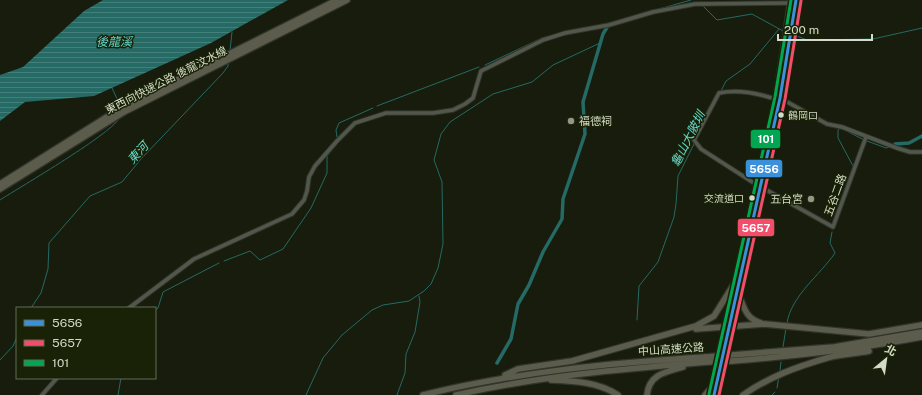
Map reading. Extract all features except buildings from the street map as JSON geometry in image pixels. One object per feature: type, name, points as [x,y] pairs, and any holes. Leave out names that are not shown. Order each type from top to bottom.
[{"type":"highway","name":"東西向快速公路 後龍汶水線","points":[[0,184],[121,108],[337,0]]},
{"type":"highway","name":"東西向快速公路 後龍汶水線","points":[[0,189],[130,109],[347,0]]},
{"type":"highway","points":[[499,378],[518,369],[572,361],[696,326],[714,316],[734,284]]},
{"type":"highway","points":[[737,291],[747,315],[752,320],[765,324]]},
{"type":"highway","points":[[681,330],[765,324],[869,334],[922,325]]},
{"type":"highway","name":"中山高速公路","points":[[423,395],[499,378],[604,364],[731,358],[834,347],[922,332]]},
{"type":"highway","name":"中山高速公路","points":[[731,358],[799,356],[889,344],[922,337]]},
{"type":"highway","points":[[743,395],[760,383],[787,370],[827,358],[867,351],[889,344]]},
{"type":"highway","name":"中山高速公路","points":[[456,395],[531,380],[691,364],[706,360]]},
{"type":"highway","points":[[647,395],[652,381],[660,374],[691,364]]},
{"type":"highway","points":[[531,380],[584,382],[601,386],[618,395]]},
{"type":"highway","points":[[705,395],[711,388]]},
{"type":"main road","points":[[778,99],[783,46],[790,1]]},
{"type":"main road","points":[[709,395],[737,291],[778,99],[796,2]]},
{"type":"main road","points":[[714,395],[728,326],[734,284],[759,186]]},
{"type":"street","points":[[130,307],[194,259],[292,214],[304,200],[307,190],[308,177],[315,166],[336,141],[356,123],[386,113],[433,113],[453,110],[473,98],[481,71],[543,40],[565,33],[609,26],[653,12],[695,4],[796,2]]},
{"type":"street","points":[[759,186],[701,149],[694,140],[719,93],[731,90],[741,91],[778,99],[822,122],[842,127],[865,140],[910,152],[922,152]]},
{"type":"street","name":"五谷二路","points":[[759,186],[833,227],[865,140]]},
{"type":"street","points":[[42,395],[56,379]]},
{"type":"water","name":"後龍溪","points":[[103,0],[288,0],[211,43],[94,96],[25,102],[0,121],[0,75],[23,67],[84,11]]},
{"type":"waterway","points":[[659,9],[691,0]]},
{"type":"waterway","points":[[702,5],[717,20],[752,14],[783,31]]},
{"type":"waterway","points":[[497,363],[511,339],[518,304],[529,285],[543,252],[562,219],[563,199],[585,134],[583,102],[603,34],[609,24]]},
{"type":"waterway","points":[[792,34],[807,40],[873,39],[922,28]]},
{"type":"waterway","name":"龜山大陂圳","points":[[721,91],[726,81],[750,64],[779,29]]},
{"type":"waterway","points":[[485,65],[542,38],[569,31]]},
{"type":"waterway","name":"東河","points":[[230,51],[232,32]]},
{"type":"waterway","points":[[306,395],[323,358],[342,335],[372,310],[383,305],[409,301],[424,291],[431,284],[438,268],[443,244],[442,182],[434,160],[441,134],[450,122],[493,94],[532,82],[553,65],[600,43]]},
{"type":"waterway","name":"東河","points":[[32,307],[41,293],[48,269],[49,243],[90,196],[122,182],[141,159],[223,73],[228,66],[228,62]]},
{"type":"waterway","points":[[377,106],[479,67]]},
{"type":"waterway","points":[[112,88],[120,105]]},
{"type":"waterway","points":[[337,137],[336,130],[339,123],[373,108]]},
{"type":"waterway","points":[[0,200],[85,146],[102,134],[120,117]]},
{"type":"waterway","points":[[840,128],[838,130],[838,138],[853,166]]},
{"type":"waterway","points":[[843,129],[864,140]]},
{"type":"waterway","name":"龜山大陂圳","points":[[696,140],[701,130]]},
{"type":"waterway","points":[[895,144],[909,143],[922,136]]},
{"type":"waterway","points":[[867,141],[886,148],[890,147]]},
{"type":"waterway","name":"龜山大陂圳","points":[[637,320],[639,286],[658,262],[674,217],[678,176],[695,142]]},
{"type":"waterway","points":[[224,261],[250,251],[260,260],[283,249],[311,208],[327,173],[327,156],[337,144]]},
{"type":"waterway","points":[[787,323],[794,304],[800,295],[835,253],[830,243],[832,232]]},
{"type":"waterway","points":[[156,309],[158,308],[163,292],[219,263]]},
{"type":"waterway","points":[[397,395],[405,373],[406,354],[415,332],[420,302],[419,296]]},
{"type":"waterway","points":[[783,347],[786,328]]},
{"type":"waterway","name":"東河","points":[[0,360],[13,346],[16,339]]},
{"type":"waterway","points":[[780,371],[781,362]]},
{"type":"waterway","points":[[777,388],[779,376]]},
{"type":"waterway","points":[[118,395],[121,379]]},
{"type":"waterway","points":[[772,395],[775,392]]},
{"type":"transit line","name":"101","points":[[709,394],[775,97],[791,0]]},
{"type":"transit line","name":"5656","points":[[714,395],[780,98],[796,0]]},
{"type":"transit line","name":"5657","points":[[719,395],[785,99],[801,1]]},
{"type":"place","name":"鶴岡口","points":[[781,115]]},
{"type":"place","name":"福德祠","points":[[571,121]]},
{"type":"place","name":"交流道口","points":[[752,198]]},
{"type":"place","name":"五台宮","points":[[811,199]]}]
